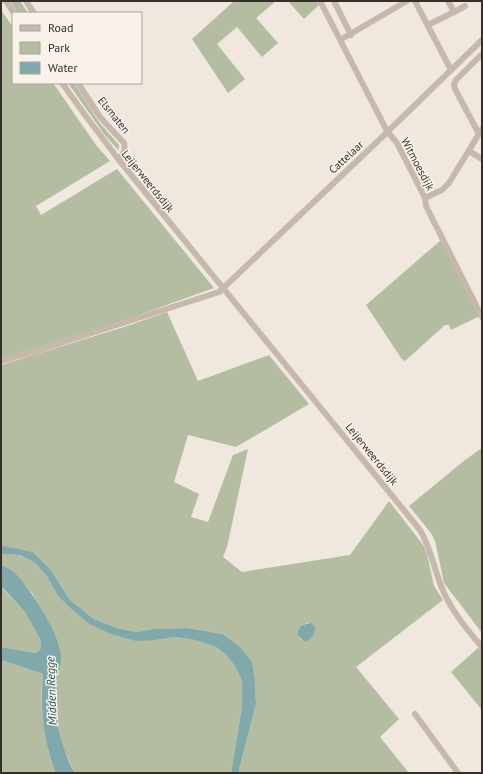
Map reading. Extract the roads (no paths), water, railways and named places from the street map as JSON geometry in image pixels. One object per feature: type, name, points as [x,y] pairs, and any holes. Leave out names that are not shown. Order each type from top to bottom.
[{"type":"street","points":[[6,1],[13,12]]},
{"type":"street","points":[[26,1],[33,12]]},
{"type":"street","name":"Witmoesdijk","points":[[320,1],[387,131],[397,143],[425,198],[426,206],[482,317]]},
{"type":"street","points":[[334,1],[352,35]]},
{"type":"street","points":[[340,40],[352,35],[407,1]]},
{"type":"street","points":[[415,1],[451,70]]},
{"type":"street","points":[[448,1],[454,12]]},
{"type":"street","points":[[428,25],[465,6]]},
{"type":"street","name":"Cattelaar","points":[[223,288],[482,40]]},
{"type":"street","points":[[425,198],[442,190],[449,183],[480,132],[455,89],[454,84],[456,80],[482,54]]},
{"type":"street","name":"Leijerweerdsdijk","points":[[63,84],[119,160],[420,530],[427,542],[442,590],[456,614],[482,647]]},
{"type":"street","name":"Elsmaten","points":[[79,84],[100,117],[124,143],[125,148],[119,160]]},
{"type":"street","points":[[469,151],[482,159]]},
{"type":"street","points":[[1,361],[169,309],[218,292],[223,288]]},
{"type":"street","points":[[415,714],[458,773]]},
{"type":"water","points":[[3,546],[33,552],[51,570],[70,600],[94,619],[117,628],[137,632],[153,629],[188,628],[223,634],[240,647],[252,662],[256,704],[239,773],[231,773],[242,706],[242,681],[235,666],[226,655],[216,647],[195,640],[174,637],[136,641],[111,634],[89,624],[58,596],[46,575],[35,563],[20,555],[1,554],[1,547]]},
{"type":"water","name":"Midden Regge","points":[[1,565],[14,572],[37,601],[51,626],[60,650],[61,660],[55,695],[57,718],[62,742],[75,773],[55,772],[43,724],[43,674],[1,660],[1,647],[36,653],[41,648],[41,641],[25,612],[1,586]]},
{"type":"water","points":[[311,623],[315,627],[314,632],[311,639],[304,642],[298,635],[298,631],[302,625]]}]
